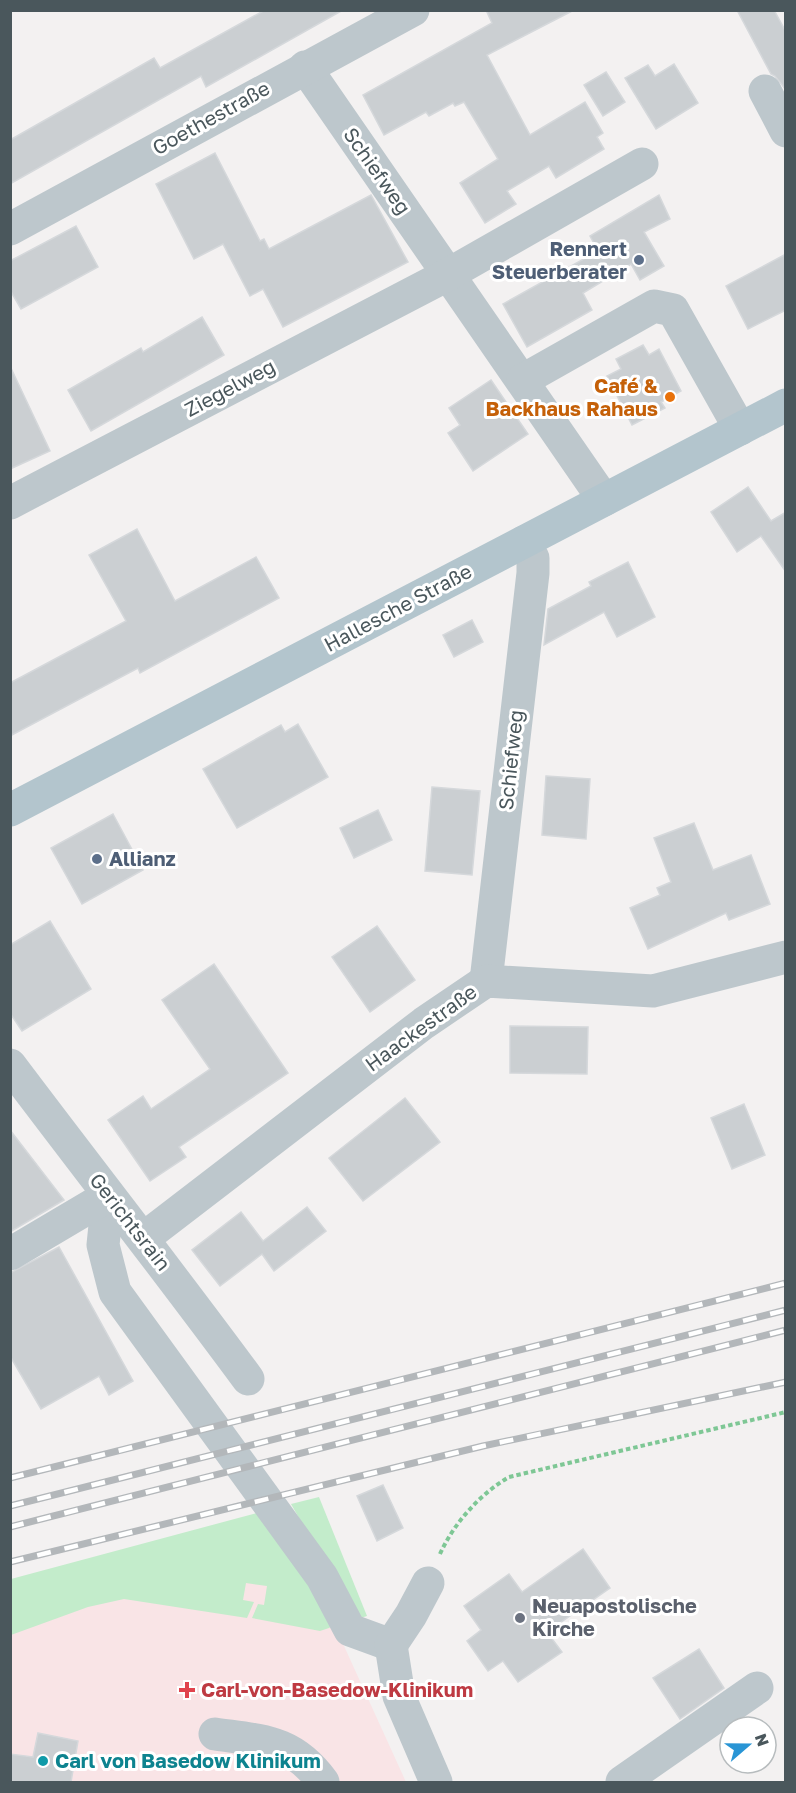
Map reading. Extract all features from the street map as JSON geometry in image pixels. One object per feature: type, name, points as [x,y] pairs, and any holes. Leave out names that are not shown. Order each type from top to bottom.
[{"type":"main road","name":"Hallesche Straße","points":[[10,810],[786,405]]},
{"type":"street","name":"Goethestraße","points":[[10,229],[413,10]]},
{"type":"street","name":"Schiefweg","points":[[305,67],[604,500]]},
{"type":"street","points":[[765,91],[786,131]]},
{"type":"street","points":[[449,274],[642,164]]},
{"type":"street","name":"Ziegelweg","points":[[10,503],[449,274]]},
{"type":"street","points":[[522,380],[654,306],[673,310],[740,429]]},
{"type":"street","name":"Schiefweg","points":[[486,981],[533,573],[533,558],[524,542]]},
{"type":"street","name":"Haackestraße","points":[[144,1238],[424,1023],[486,981],[653,991],[786,957]]},
{"type":"street","name":"Gerichtsrain","points":[[10,1065],[108,1196],[144,1238],[248,1379]]},
{"type":"street","points":[[10,1254],[108,1196]]},
{"type":"street","points":[[108,1196],[103,1245],[115,1292],[322,1577],[350,1630],[390,1645]]},
{"type":"street","points":[[428,1583],[411,1615],[390,1645],[399,1696],[436,1782]]},
{"type":"street","points":[[622,1782],[757,1688]]},
{"type":"street","points":[[215,1734],[268,1741],[292,1750],[309,1764],[322,1782]]},
{"type":"path","points":[[428,1583],[443,1549],[467,1512],[488,1489],[509,1477],[786,1412]]},
{"type":"shaded area","name":"Carl-von-Basedow-Klinikum","points":[[251,1551],[334,1624],[406,1782],[11,1782],[11,1616]]},
{"type":"green space","points":[[319,1497],[367,1616],[357,1619],[291,1504]]},
{"type":"green space","points":[[268,1510],[334,1624],[329,1628],[320,1631],[252,1618],[258,1604],[264,1605],[267,1586],[246,1583],[243,1600],[254,1602],[247,1618],[124,1599],[88,1607],[11,1635],[11,1579]]},
{"type":"building","points":[[265,10],[343,10],[206,87],[201,76],[10,184],[10,140],[154,58],[160,68]]},
{"type":"building","points":[[486,10],[574,10],[487,55],[530,135],[585,102],[603,133],[597,137],[604,149],[556,178],[549,166],[507,191],[516,204],[485,223],[460,183],[498,159],[464,102],[455,106],[453,103],[429,116],[426,112],[384,135],[363,95],[492,23]]},
{"type":"building","points":[[737,10],[774,10],[786,32],[786,90],[771,74]]},
{"type":"building","points":[[674,64],[698,103],[656,129],[625,78],[648,65],[655,76]]},
{"type":"building","points":[[606,72],[625,102],[603,116],[584,85]]},
{"type":"building","points":[[215,153],[260,241],[264,239],[269,249],[371,195],[408,262],[283,327],[263,289],[250,296],[223,244],[194,259],[156,184]]},
{"type":"building","points":[[659,195],[670,219],[644,232],[664,266],[640,280],[631,264],[583,293],[592,310],[527,347],[503,304],[598,251],[590,236]]},
{"type":"building","points":[[76,226],[98,267],[21,309],[10,290],[10,261]]},
{"type":"building","points":[[786,254],[786,310],[748,329],[726,286]]},
{"type":"building","points":[[202,317],[224,355],[91,431],[68,390],[141,348],[143,352]]},
{"type":"building","points":[[643,345],[649,355],[659,349],[681,391],[661,402],[665,408],[632,425],[607,376],[621,369],[616,359]]},
{"type":"building","points":[[10,366],[50,451],[10,469]]},
{"type":"building","points":[[491,380],[528,434],[473,471],[448,433],[460,425],[449,408]]},
{"type":"building","points":[[748,487],[771,521],[786,512],[786,572],[761,536],[737,552],[711,512]]},
{"type":"building","points":[[137,529],[175,601],[256,557],[279,598],[140,673],[138,668],[10,736],[10,683],[126,621],[89,555]]},
{"type":"building","points":[[628,562],[655,617],[617,637],[604,612],[544,645],[548,609],[591,586],[589,582]]},
{"type":"building","points":[[472,620],[483,642],[454,657],[443,635]]},
{"type":"building","points":[[298,724],[328,777],[237,828],[203,769],[281,725],[285,732]]},
{"type":"building","points":[[546,776],[590,779],[586,839],[542,835]]},
{"type":"building","points":[[432,787],[480,791],[472,875],[425,871]]},
{"type":"building","points":[[378,810],[392,840],[354,858],[340,828]]},
{"type":"building","name":"Allianz","points":[[113,814],[143,870],[82,904],[51,848]]},
{"type":"building","points":[[694,823],[713,870],[751,855],[770,904],[729,920],[726,913],[648,949],[630,908],[660,895],[657,888],[671,882],[654,838]]},
{"type":"building","points":[[50,921],[91,989],[22,1031],[10,1013],[10,945]]},
{"type":"building","points":[[377,926],[415,980],[370,1012],[332,957]]},
{"type":"building","points":[[214,964],[288,1073],[179,1147],[186,1157],[150,1181],[108,1120],[143,1096],[151,1109],[210,1069],[162,1000]]},
{"type":"building","points":[[510,1026],[588,1027],[587,1074],[510,1073]]},
{"type":"building","points":[[405,1098],[440,1142],[363,1201],[329,1158]]},
{"type":"building","points":[[744,1104],[765,1155],[732,1169],[711,1118]]},
{"type":"building","points":[[10,1130],[64,1200],[10,1232]]},
{"type":"building","points":[[307,1207],[326,1231],[274,1271],[262,1254],[220,1286],[192,1250],[241,1212],[263,1241]]},
{"type":"building","points":[[59,1247],[133,1381],[109,1395],[99,1376],[41,1409],[10,1356],[10,1273]]},
{"type":"building","points":[[383,1485],[403,1528],[377,1541],[357,1496]]},
{"type":"building","name":"Neuapostolische Kirche","points":[[583,1549],[610,1588],[547,1632],[562,1652],[518,1682],[503,1661],[488,1671],[467,1641],[481,1630],[464,1606],[509,1574],[522,1592]]},
{"type":"building","points":[[699,1649],[724,1688],[680,1719],[653,1678]]},
{"type":"building","name":"Carl von Basedow Klinikum","points":[[38,1733],[78,1741],[71,1782],[10,1782],[10,1754],[33,1757]]},
{"type":"railway","points":[[10,1478],[786,1283]]},
{"type":"railway","points":[[10,1506],[786,1310]]},
{"type":"railway","points":[[10,1527],[786,1330]]},
{"type":"railway","points":[[10,1562],[483,1446],[786,1382]]},
{"type":"place","name":"Rennert Steuerberater","points":[[639,260]]},
{"type":"place","name":"Café & Backhaus Rahaus","points":[[670,397]]},
{"type":"place","name":"Allianz","points":[[97,859]]},
{"type":"place","name":"Neuapostolische Kirche","points":[[520,1618]]},
{"type":"place","name":"Carl-von-Basedow-Klinikum","points":[[187,1690]]},
{"type":"place","name":"Carl von Basedow Klinikum","points":[[43,1761]]}]
